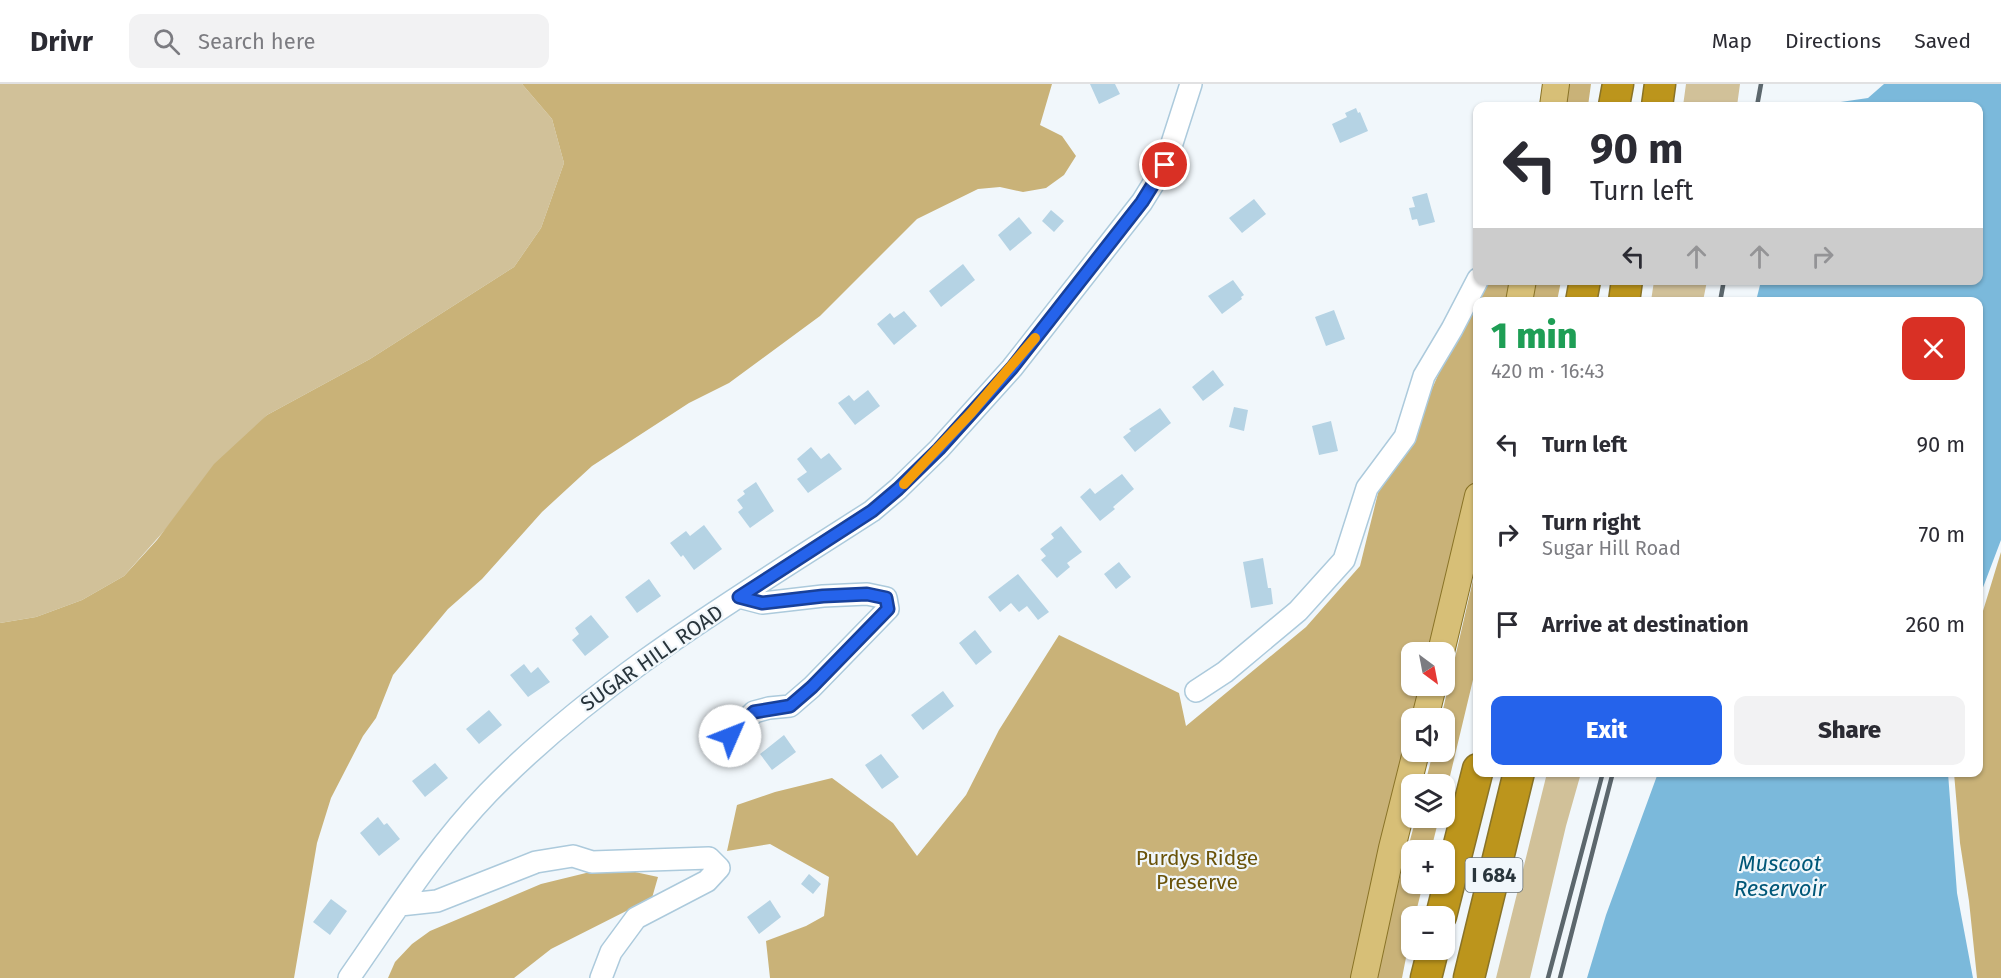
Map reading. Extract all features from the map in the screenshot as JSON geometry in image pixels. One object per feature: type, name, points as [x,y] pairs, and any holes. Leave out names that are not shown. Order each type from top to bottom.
[{"type":"highway","points":[[1615,102],[1618,84]]},
{"type":"highway","points":[[1658,102],[1660,84]]},
{"type":"highway","name":"I 684","points":[[1444,906],[1476,777]]},
{"type":"highway","name":"I 684","points":[[1469,978],[1518,777]]},
{"type":"highway","points":[[1426,978],[1430,960]]},
{"type":"main road","points":[[1554,102],[1556,84]]},
{"type":"main road","points":[[1443,642],[1473,517]]},
{"type":"main road","points":[[1364,978],[1414,762]]},
{"type":"street","name":"SUGAR HILL ROAD","points":[[349,978],[444,844],[488,793],[561,723],[669,643],[872,511],[939,449],[1012,368],[1142,202],[1165,165],[1191,84]]},
{"type":"street","points":[[1196,691],[1225,672],[1298,610],[1344,560],[1367,488],[1405,437],[1424,376],[1475,285]]},
{"type":"street","points":[[730,736],[754,712],[790,706],[812,687],[888,609],[886,598],[867,594],[762,603],[739,597]]},
{"type":"street","points":[[400,904],[437,901],[536,862],[573,856],[592,862],[710,858],[719,868],[707,882],[636,918],[611,952],[601,978]]},
{"type":"shaded area","points":[[0,84],[522,84],[552,119],[564,163],[541,228],[514,267],[370,359],[267,415],[124,576],[82,600],[36,617],[0,623]]},
{"type":"shaded area","points":[[1686,84],[1740,84],[1738,102],[1684,102]]},
{"type":"shaded area","points":[[1653,285],[1706,285],[1704,297],[1652,297]]},
{"type":"shaded area","points":[[1546,777],[1580,777],[1530,978],[1496,978]]},
{"type":"green space","points":[[522,84],[1052,84],[1040,125],[1062,136],[1076,156],[1064,175],[1046,188],[1023,192],[1000,187],[978,189],[917,219],[820,316],[729,383],[689,403],[592,466],[542,512],[482,579],[448,609],[393,675],[376,718],[363,736],[331,798],[317,843],[294,978],[0,978],[0,623],[36,617],[82,600],[124,576],[157,540],[214,464],[267,415],[370,359],[514,267],[541,228],[564,163],[552,119]]},
{"type":"green space","points":[[1566,84],[1591,84],[1589,102],[1564,102]]},
{"type":"green space","points":[[1482,285],[1515,285],[1513,297],[1476,297]]},
{"type":"green space","points":[[1534,285],[1560,285],[1558,297],[1532,297]]},
{"type":"green space","name":"Purdys Ridge Preserve","points":[[1473,302],[1473,496],[1437,642],[1401,642],[1401,696],[1424,696],[1422,708],[1401,708],[1401,762],[1408,762],[1405,774],[1401,774],[1401,794],[1360,978],[770,978],[766,941],[806,926],[824,916],[829,877],[770,844],[727,851],[737,805],[775,792],[832,778],[893,823],[917,856],[966,795],[999,730],[1059,635],[1179,693],[1186,726],[1306,627],[1360,566],[1379,489],[1424,407]]},
{"type":"green space","points":[[2001,552],[2001,978],[1977,978],[1954,777],[1983,777],[1983,611]]},
{"type":"green space","points":[[1473,580],[1473,680],[1455,755],[1455,708],[1443,708],[1446,696],[1455,696],[1455,658]]},
{"type":"green space","points":[[1430,762],[1453,762],[1450,774],[1428,774]]},
{"type":"green space","points":[[1413,828],[1436,828],[1434,840],[1410,840]]},
{"type":"green space","points":[[635,872],[658,877],[652,898],[551,949],[514,978],[388,978],[395,962],[412,944],[430,931],[541,884],[586,873]]},
{"type":"green space","points":[[1401,873],[1401,894],[1420,894],[1418,906],[1401,906],[1401,960],[1406,960],[1402,978],[1377,978],[1383,940]]},
{"type":"water","points":[[1884,84],[2001,84],[2001,540],[1983,587],[1983,297],[1757,297],[1760,285],[1983,285],[1983,102],[1840,102],[1868,98]]},
{"type":"water","name":"Muscoot Reservoir","points":[[1657,777],[1948,777],[1957,893],[1973,978],[1587,978],[1606,915]]},
{"type":"building","points":[[1090,84],[1115,84],[1120,94],[1099,104]]},
{"type":"building","points":[[1356,108],[1368,131],[1340,143],[1332,124],[1347,117],[1345,113]]},
{"type":"building","points":[[1427,193],[1435,222],[1419,226],[1417,219],[1412,220],[1409,208],[1415,207],[1412,197]]},
{"type":"building","points":[[1254,199],[1266,214],[1242,233],[1229,218]]},
{"type":"building","points":[[1051,210],[1064,221],[1054,232],[1042,221]]},
{"type":"building","points":[[1019,217],[1032,233],[1010,251],[998,235]]},
{"type":"building","points":[[963,264],[975,280],[941,307],[929,291]]},
{"type":"building","points":[[1233,280],[1244,295],[1222,314],[1208,296]]},
{"type":"building","points":[[1334,310],[1345,339],[1326,346],[1315,317]]},
{"type":"building","points":[[904,311],[917,326],[894,345],[877,324],[890,313],[894,318]]},
{"type":"building","points":[[1213,370],[1224,385],[1203,401],[1192,387]]},
{"type":"building","points":[[868,390],[880,406],[855,425],[838,403],[849,395],[854,401]]},
{"type":"building","points":[[1234,407],[1248,410],[1244,431],[1229,427]]},
{"type":"building","points":[[1160,408],[1171,423],[1135,452],[1123,437],[1131,431],[1129,429]]},
{"type":"building","points":[[1331,421],[1338,451],[1319,455],[1312,426]]},
{"type":"building","points":[[811,447],[821,459],[829,453],[842,469],[808,493],[797,479],[807,472],[797,459]]},
{"type":"building","points":[[1122,474],[1134,489],[1100,521],[1080,497],[1090,488],[1095,494]]},
{"type":"building","points":[[756,482],[774,511],[750,528],[738,512],[743,508],[737,500],[745,494],[743,491]]},
{"type":"building","points":[[704,525],[722,549],[694,570],[670,543],[686,531],[690,536]]},
{"type":"building","points":[[1061,526],[1082,552],[1067,563],[1070,567],[1057,578],[1041,560],[1046,556],[1040,549],[1054,538],[1051,534]]},
{"type":"building","points":[[1263,558],[1273,604],[1251,608],[1243,562]]},
{"type":"building","points":[[1119,562],[1131,577],[1116,589],[1104,574]]},
{"type":"building","points":[[1018,574],[1049,612],[1038,620],[1027,606],[1019,612],[1011,603],[1000,612],[988,597]]},
{"type":"building","points":[[649,579],[661,596],[637,613],[625,597]]},
{"type":"building","points":[[591,615],[609,637],[585,656],[572,640],[579,634],[575,628]]},
{"type":"building","points":[[975,630],[992,652],[976,665],[959,643]]},
{"type":"building","points":[[524,664],[531,673],[538,667],[550,682],[528,697],[510,675]]},
{"type":"building","points":[[943,691],[954,706],[923,730],[911,715]]},
{"type":"building","points":[[489,710],[502,725],[479,744],[466,729]]},
{"type":"building","points":[[784,735],[796,752],[772,770],[760,754]]},
{"type":"building","points":[[881,754],[899,777],[882,789],[865,765]]},
{"type":"building","points":[[435,763],[448,778],[425,797],[412,781]]},
{"type":"building","points":[[378,817],[384,825],[387,823],[400,839],[379,856],[360,833]]},
{"type":"building","points":[[809,874],[821,884],[813,894],[801,884]]},
{"type":"building","points":[[331,899],[347,911],[330,935],[313,922]]},
{"type":"building","points":[[770,900],[781,917],[759,934],[747,917]]},
{"type":"railway","points":[[1758,102],[1761,84]]},
{"type":"railway","points":[[1721,297],[1723,285]]},
{"type":"railway","points":[[1548,978],[1602,777]]},
{"type":"railway","points":[[1560,978],[1612,777]]},
{"type":"slow traffic","points":[[904,484],[1012,368],[1035,338]]},
{"type":"route","points":[[730,736],[754,712],[790,706],[812,687],[888,609],[886,598],[867,594],[762,603],[739,597],[872,511],[939,449],[1012,368],[1142,202],[1165,165]]}]
